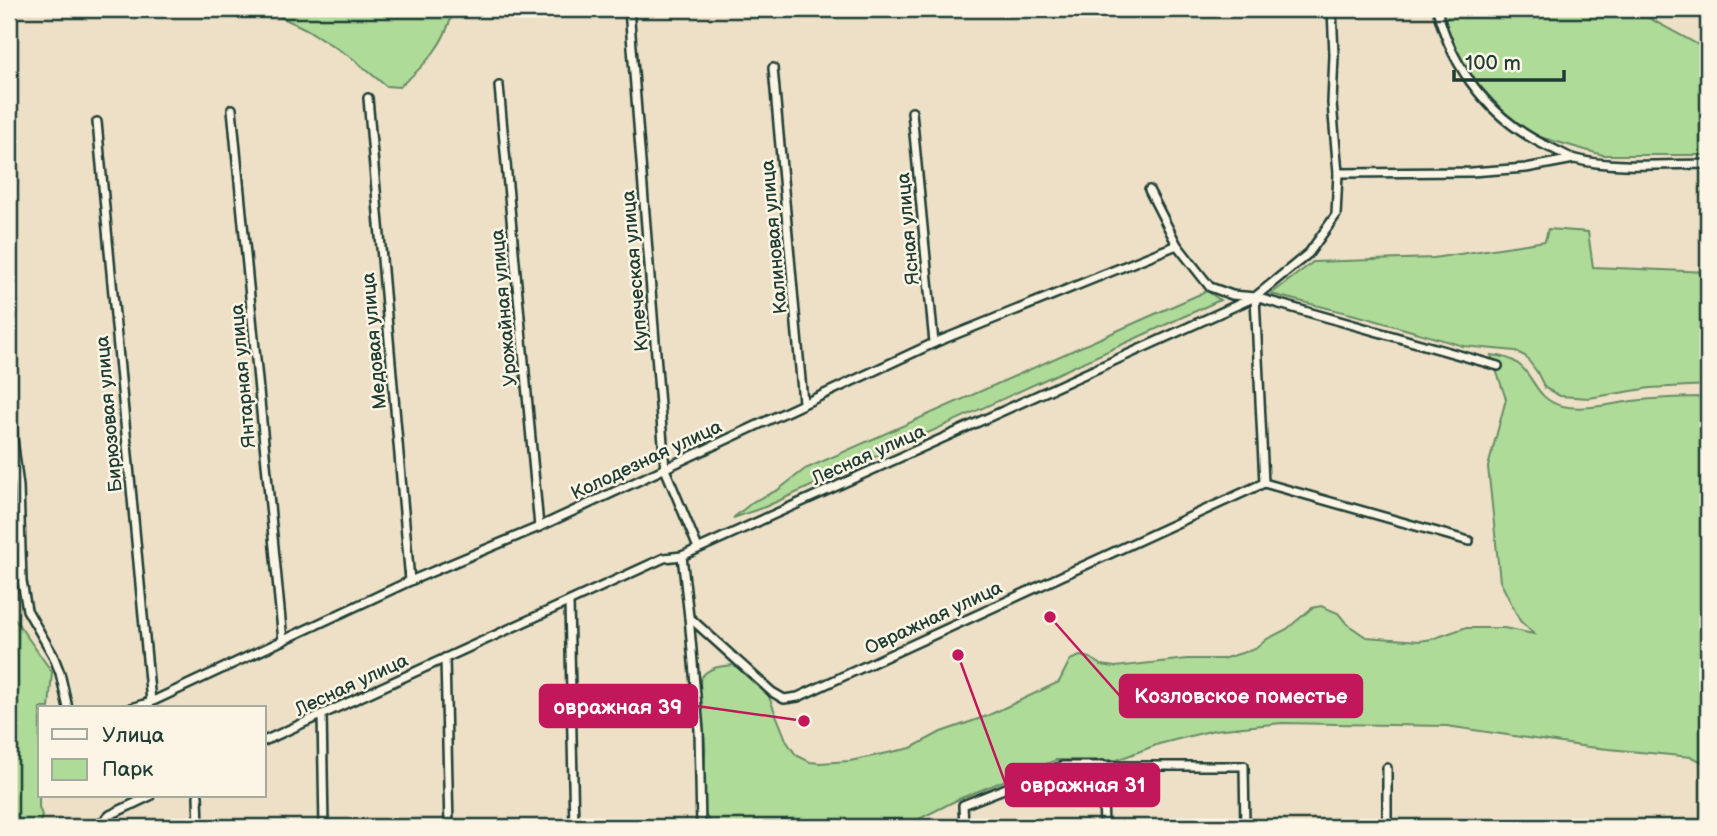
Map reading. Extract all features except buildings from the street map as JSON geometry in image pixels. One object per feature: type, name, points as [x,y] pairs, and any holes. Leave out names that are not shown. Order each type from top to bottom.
[{"type":"street","name":"Купеческая улица","points":[[629,9],[665,468],[698,548]]},
{"type":"street","name":"Лесная улица","points":[[266,740],[664,558],[682,556],[1255,297],[1309,253],[1336,215],[1338,173],[1332,103],[1332,9]]},
{"type":"street","points":[[1437,9],[1444,37],[1468,80],[1483,97],[1498,113],[1531,139],[1575,159]]},
{"type":"street","name":"Калиновая улица","points":[[773,68],[803,402]]},
{"type":"street","name":"Урожайная улица","points":[[499,86],[538,527]]},
{"type":"street","name":"Медовая улица","points":[[368,98],[410,581]]},
{"type":"street","name":"Янтарная улица","points":[[232,109],[283,640]]},
{"type":"street","name":"Ясная улица","points":[[912,112],[934,343]]},
{"type":"street","name":"Бирюзовая улица","points":[[97,122],[151,702]]},
{"type":"street","points":[[1338,173],[1471,172],[1526,168],[1575,159],[1624,165],[1708,164]]},
{"type":"street","points":[[1149,190],[1177,245],[1210,287],[1232,295],[1255,297],[1498,366]]},
{"type":"street","name":"Колодезная улица","points":[[138,706],[410,581],[538,527],[934,343],[1177,245]]},
{"type":"street","points":[[1255,297],[1264,483],[1469,541]]},
{"type":"street","points":[[9,406],[19,487],[22,581],[27,610],[53,655],[68,706]]},
{"type":"street","name":"Овражная улица","points":[[689,617],[772,692],[784,699],[798,697],[1264,483]]},
{"type":"street","points":[[682,556],[699,730],[701,827]]},
{"type":"street","points":[[569,603],[574,827]]},
{"type":"street","points":[[445,658],[449,827]]},
{"type":"street","points":[[322,714],[324,827]]},
{"type":"street","points":[[1102,765],[1104,827]]},
{"type":"street","points":[[964,827],[963,805],[1062,766],[1102,765],[1244,766],[1245,827]]},
{"type":"street","points":[[1387,768],[1387,827]]},
{"type":"street","points":[[97,827],[110,815],[145,798]]},
{"type":"street","points":[[198,798],[199,827]]},
{"type":"green space","points":[[264,9],[453,9],[446,32],[434,52],[418,71],[399,87],[386,86],[352,58],[306,29]]},
{"type":"green space","points":[[1441,9],[1636,9],[1708,50],[1708,155],[1603,155],[1533,135],[1502,110],[1471,76],[1448,36]]},
{"type":"green space","points":[[1548,229],[1588,232],[1593,267],[1708,272],[1708,385],[1650,388],[1589,398],[1560,396],[1545,388],[1525,356],[1515,351],[1463,346],[1271,294],[1313,262],[1433,258],[1545,241]]},
{"type":"green space","points":[[1207,291],[1220,300],[765,507],[733,518],[754,501],[778,490],[805,469]]},
{"type":"green space","points":[[1491,355],[1517,363],[1542,395],[1562,406],[1588,407],[1651,399],[1708,397],[1708,764],[1691,757],[1588,747],[1447,726],[1282,723],[1214,730],[1159,744],[1117,760],[1056,760],[961,798],[903,827],[715,827],[707,818],[702,796],[705,743],[698,692],[701,678],[717,667],[736,665],[767,692],[787,742],[796,755],[810,762],[820,763],[850,761],[911,748],[941,732],[987,716],[1059,682],[1070,660],[1080,656],[1090,658],[1101,665],[1115,667],[1187,659],[1222,659],[1255,649],[1267,639],[1287,629],[1312,608],[1321,606],[1338,613],[1347,624],[1366,637],[1420,641],[1464,628],[1504,628],[1534,634],[1520,621],[1500,581],[1488,467],[1506,399]]},
{"type":"green space","points":[[9,611],[52,672],[49,706],[38,706],[38,798],[42,815],[39,827],[9,827]]},
{"type":"place","name":"Козловское поместье","points":[[1050,617]]},
{"type":"place","name":"овражная 31","points":[[958,655]]},
{"type":"place","name":"овражная 39","points":[[804,721]]}]
